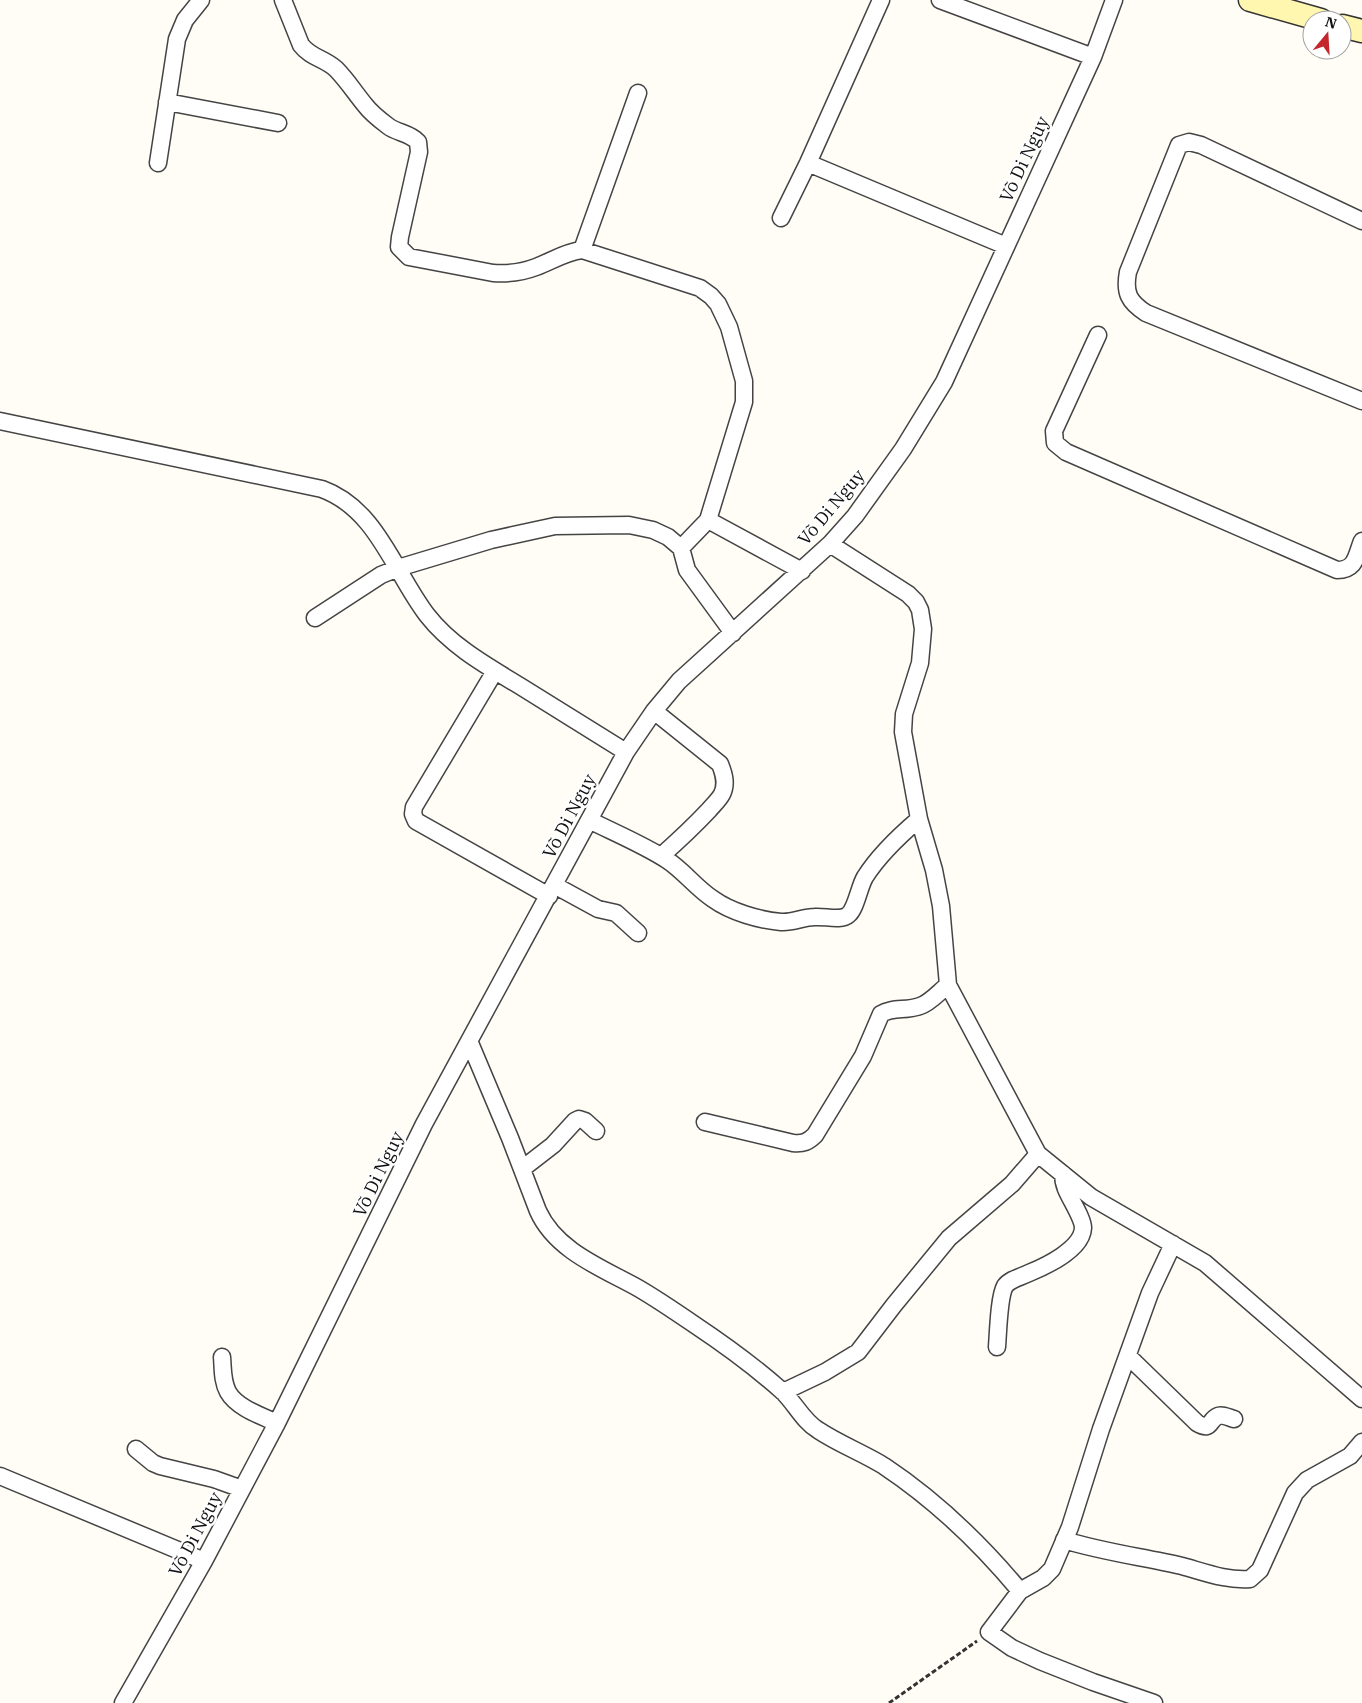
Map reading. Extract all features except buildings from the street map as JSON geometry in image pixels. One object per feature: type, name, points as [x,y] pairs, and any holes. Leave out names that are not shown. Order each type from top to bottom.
[{"type":"street","points":[[158,163],[177,39],[185,20],[201,0]]},
{"type":"street","points":[[283,0],[301,45],[305,50],[310,55],[334,67],[345,78],[365,105],[390,128],[412,137],[418,142],[417,160],[400,237],[399,247],[403,252],[414,259],[503,274],[538,266],[573,251],[582,250],[700,288],[718,304],[729,327],[744,380],[744,402],[708,520],[681,548]]},
{"type":"street","points":[[780,218],[808,162],[881,0]]},
{"type":"street","points":[[940,0],[1093,57]]},
{"type":"street","name":"Võ Di Nguy","points":[[123,1703],[204,1561],[277,1423],[424,1124],[470,1043],[626,752],[654,711],[679,681],[802,571],[855,516],[903,449],[939,391],[1093,57],[1114,0]]},
{"type":"street","points":[[1250,0],[1302,15]]},
{"type":"street","points":[[582,250],[638,93]]},
{"type":"street","points":[[167,102],[278,122]]},
{"type":"street","points":[[1362,221],[1201,145],[1189,142],[1180,146],[1128,272],[1126,289],[1131,300],[1146,314],[1362,401]]},
{"type":"street","points":[[808,162],[1006,246]]},
{"type":"street","points":[[1098,335],[1054,432],[1055,443],[1066,452],[1338,570],[1346,570],[1353,564],[1362,541]]},
{"type":"street","points":[[0,421],[322,489],[338,496],[356,509],[367,521],[421,607],[436,625],[471,655],[626,752]]},
{"type":"street","points":[[708,520],[802,571]]},
{"type":"street","points":[[315,618],[381,575],[398,568],[491,540],[556,526],[629,525],[653,530],[668,537],[681,548],[687,570],[733,633]]},
{"type":"street","points":[[830,544],[908,594],[916,602],[920,610],[923,629],[920,663],[903,723],[919,819],[934,870],[941,906],[948,985],[1038,1154],[1091,1197],[1204,1263],[1362,1399]]},
{"type":"street","points":[[496,671],[414,807],[413,814],[416,821],[552,891],[598,909],[618,914],[638,933]]},
{"type":"street","points":[[654,711],[720,764],[725,784],[722,795],[715,804],[661,856]]},
{"type":"street","points":[[589,820],[661,856],[713,899],[726,907],[739,912],[787,922],[812,916],[844,917],[852,910],[864,879],[876,862],[919,819]]},
{"type":"street","points":[[705,1122],[793,1143],[801,1144],[809,1140],[815,1134],[863,1056],[881,1014],[885,1011],[922,1006],[948,985]]},
{"type":"street","points":[[470,1043],[542,1221],[555,1237],[570,1250],[639,1289],[696,1325],[783,1392],[816,1430],[882,1465],[930,1500],[1000,1567],[1020,1591]]},
{"type":"street","points":[[522,1169],[548,1150],[579,1119],[585,1121],[596,1130]]},
{"type":"street","points":[[783,1392],[824,1372],[858,1352],[949,1238],[1012,1184],[1038,1154]]},
{"type":"street","points":[[997,1348],[1002,1297],[1005,1287],[1011,1281],[1060,1257],[1075,1245],[1082,1235],[1083,1226],[1066,1190],[1062,1174]]},
{"type":"street","points":[[1154,1703],[1040,1661],[1012,1648],[990,1632],[1020,1591],[1043,1578],[1052,1569],[1078,1503],[1101,1428],[1150,1293],[1173,1244]]},
{"type":"street","points":[[1128,1356],[1203,1427],[1208,1426],[1216,1417],[1221,1415],[1234,1419]]},
{"type":"street","points":[[222,1357],[225,1384],[233,1398],[252,1411],[277,1423]]},
{"type":"street","points":[[1064,1540],[1096,1550],[1181,1566],[1238,1580],[1250,1579],[1260,1570],[1295,1493],[1317,1473],[1350,1456],[1362,1442]]},
{"type":"street","points":[[136,1449],[160,1466],[214,1479],[242,1489]]},
{"type":"street","points":[[0,1476],[204,1561]]},
{"type":"path","points":[[889,1703],[990,1632]]}]
